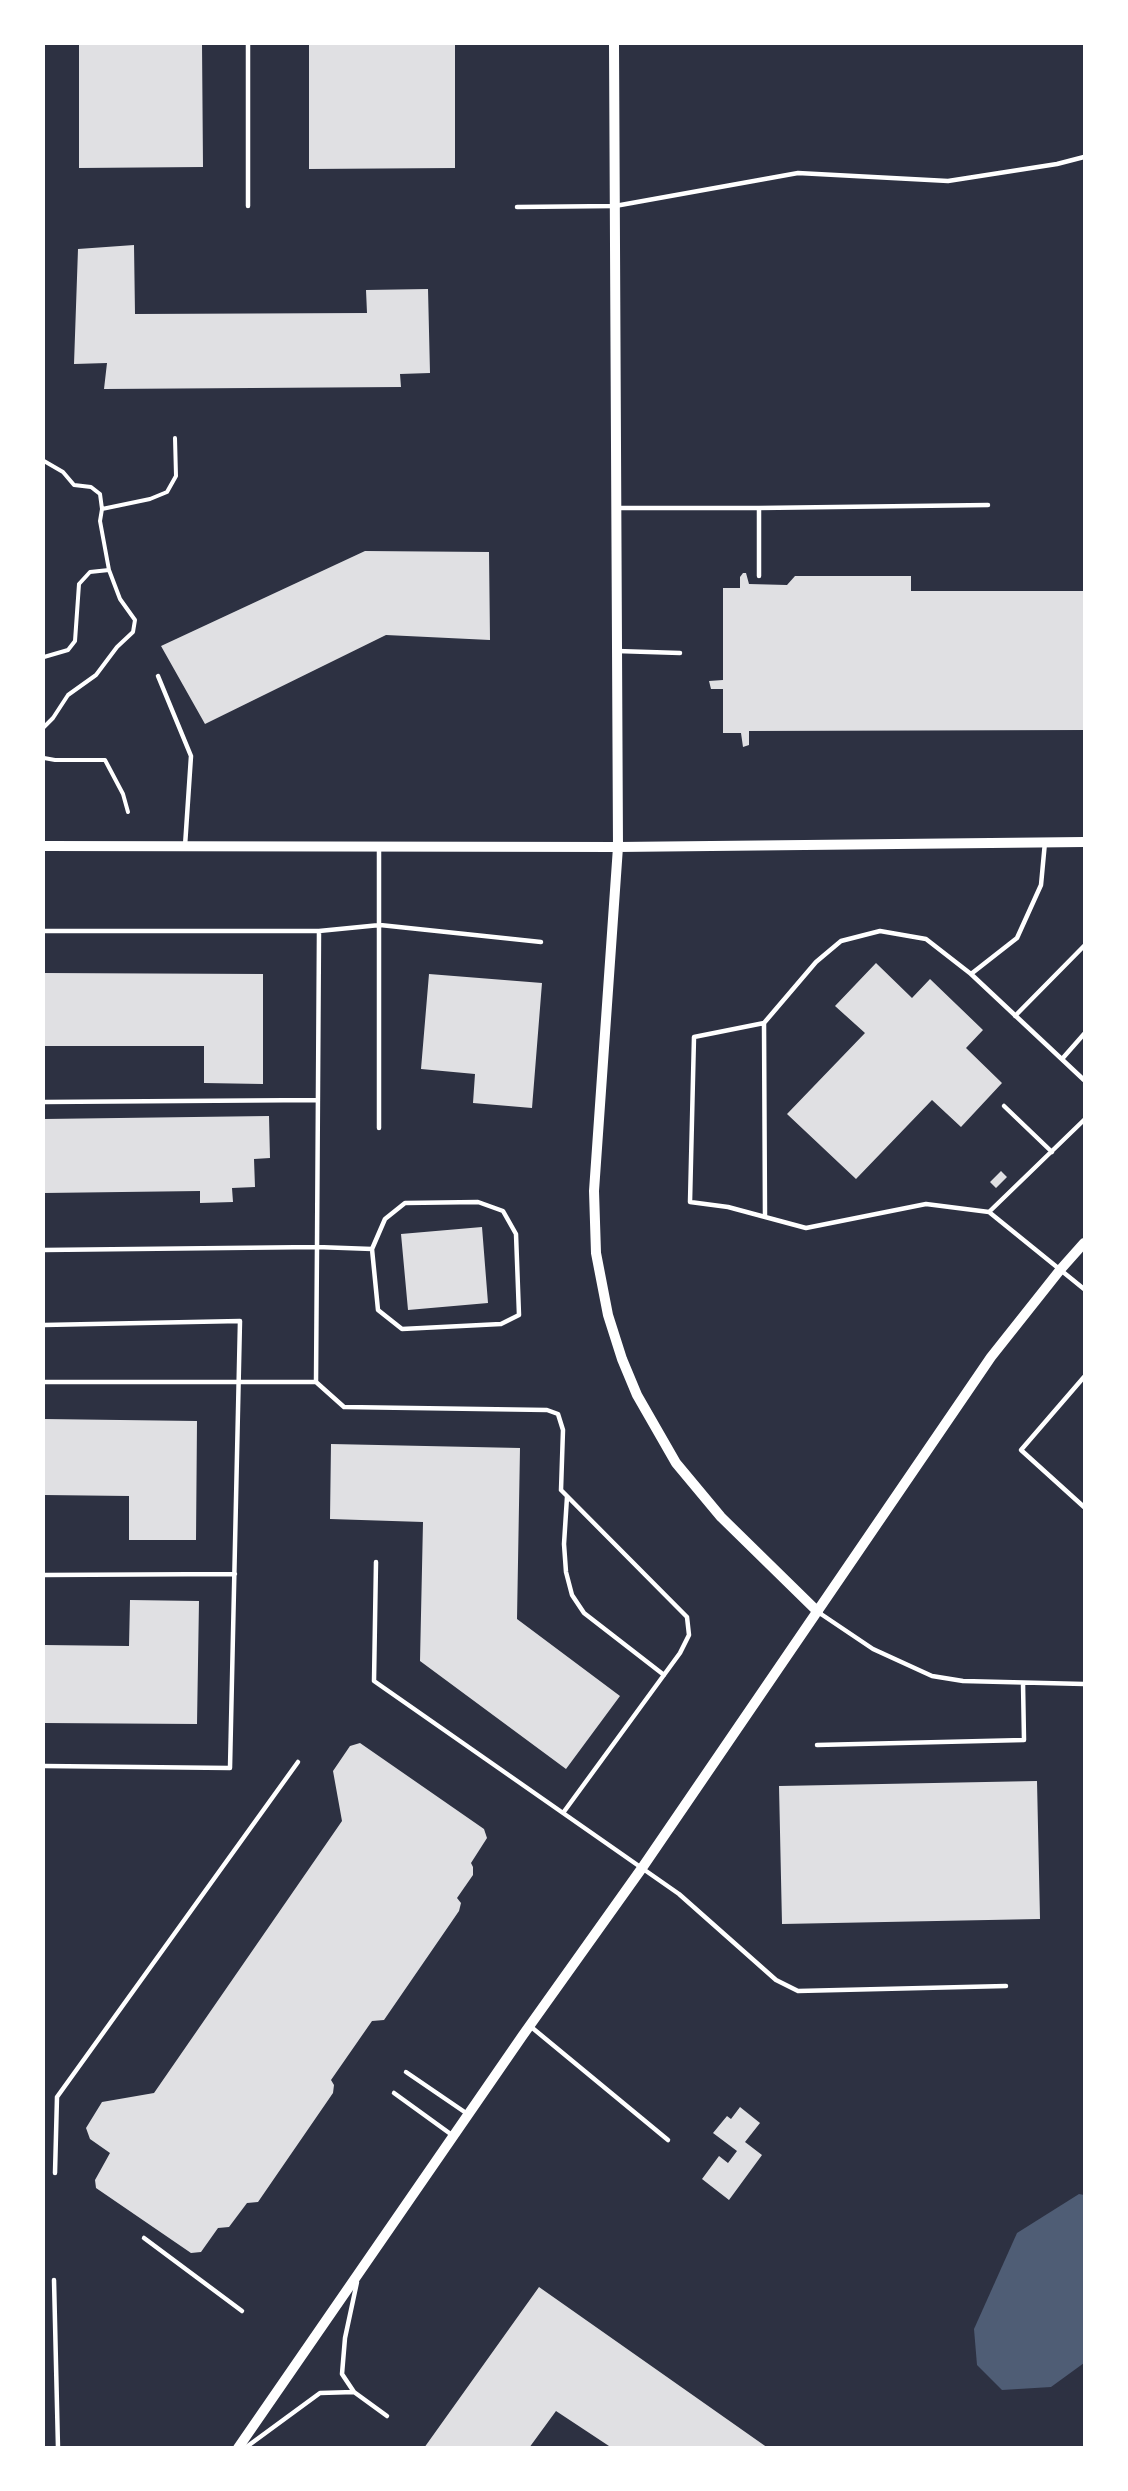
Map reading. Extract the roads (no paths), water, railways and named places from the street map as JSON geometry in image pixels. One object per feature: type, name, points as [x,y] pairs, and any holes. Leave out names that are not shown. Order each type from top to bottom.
[{"type":"street","points":[[615,44],[618,847],[594,1191],[596,1253],[608,1315],[622,1359],[637,1395],[676,1463],[721,1517],[818,1612]]},
{"type":"street","points":[[44,846],[618,847],[1084,842]]},
{"type":"street","points":[[238,2448],[453,2136],[642,1868],[991,1357],[1084,1243]]},
{"type":"lane","points":[[248,44],[248,206]]},
{"type":"lane","points":[[517,207],[615,206],[798,173],[948,181],[1057,164],[1084,157]]},
{"type":"lane","points":[[616,508],[988,505]]},
{"type":"lane","points":[[759,508],[759,576]]},
{"type":"lane","points":[[617,651],[680,653]]},
{"type":"lane","points":[[158,676],[191,756],[185,846]]},
{"type":"lane","points":[[971,974],[1017,939],[1041,885],[1045,842]]},
{"type":"lane","points":[[379,847],[379,1128]]},
{"type":"lane","points":[[44,931],[319,931],[380,926],[541,942]]},
{"type":"lane","points":[[316,1382],[319,931]]},
{"type":"lane","points":[[1084,1080],[971,974],[927,939],[880,932],[841,941],[816,962],[764,1023],[693,1037],[690,1202],[728,1207],[806,1228],[926,1204],[989,1212],[1084,1289]]},
{"type":"lane","points":[[1016,1016],[1084,946]]},
{"type":"lane","points":[[764,1023],[765,1218]]},
{"type":"lane","points":[[1062,1059],[1084,1034]]},
{"type":"lane","points":[[44,1102],[318,1100]]},
{"type":"lane","points":[[1004,1106],[1052,1152]]},
{"type":"lane","points":[[989,1212],[1084,1120]]},
{"type":"lane","points":[[478,1202],[503,1211],[516,1234],[519,1315],[501,1324],[402,1329],[378,1310],[372,1249],[385,1219],[405,1203],[478,1202]]},
{"type":"lane","points":[[44,1250],[317,1247],[372,1249]]},
{"type":"lane","points":[[44,1325],[240,1321],[230,1768],[44,1766]]},
{"type":"lane","points":[[1084,1377],[1021,1450],[1084,1507]]},
{"type":"lane","points":[[44,1382],[240,1384],[316,1382],[344,1407],[547,1410],[558,1414],[562,1430],[561,1490],[687,1617],[689,1635],[680,1653],[563,1813]]},
{"type":"lane","points":[[567,1496],[565,1563],[572,1595],[584,1613],[664,1675]]},
{"type":"lane","points":[[376,1562],[374,1681],[679,1894],[776,1980],[798,1991],[1006,1986]]},
{"type":"lane","points":[[44,1575],[235,1574]]},
{"type":"lane","points":[[818,1612],[873,1649],[932,1676],[963,1681],[1084,1684]]},
{"type":"lane","points":[[818,1745],[1024,1740],[1023,1683]]},
{"type":"lane","points":[[55,2173],[57,2097],[298,1762]]},
{"type":"lane","points":[[530,2026],[668,2140]]},
{"type":"lane","points":[[406,2072],[469,2115]]},
{"type":"lane","points":[[394,2093],[453,2136]]},
{"type":"lane","points":[[144,2238],[242,2311]]},
{"type":"lane","points":[[358,2274],[345,2338],[342,2374],[354,2392],[387,2416]]},
{"type":"lane","points":[[54,2280],[58,2448]]},
{"type":"lane","points":[[245,2448],[320,2393],[354,2392]]},
{"type":"water","points":[[1079,2194],[1084,2195],[1084,2363],[1051,2387],[1002,2390],[977,2365],[974,2329],[1017,2233]]}]
